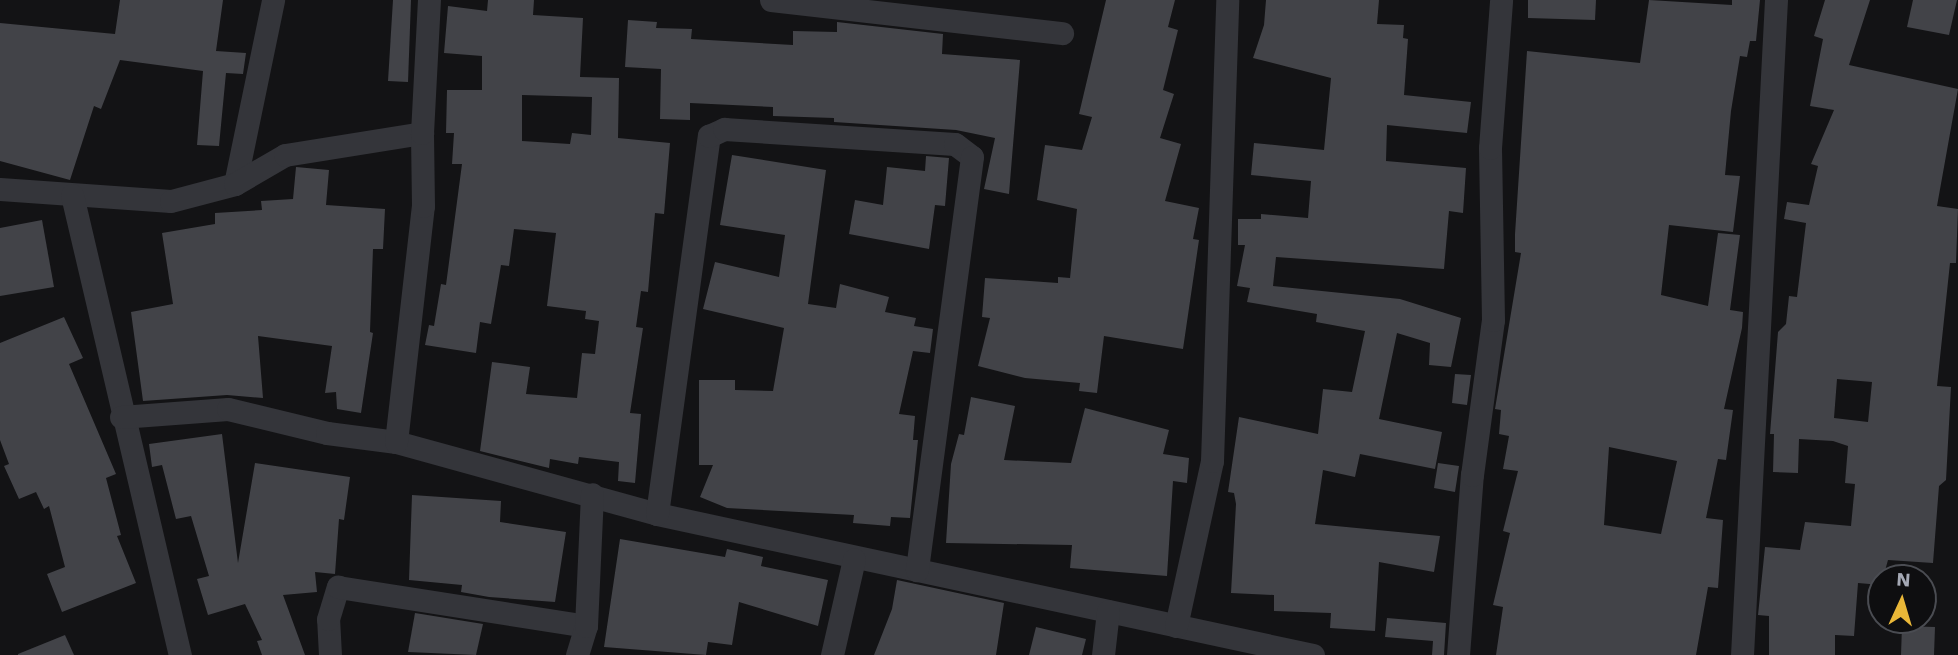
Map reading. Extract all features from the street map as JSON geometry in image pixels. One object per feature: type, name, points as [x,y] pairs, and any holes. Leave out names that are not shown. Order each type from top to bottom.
[{"type":"street","points":[[235,184],[273,0]]},
{"type":"street","points":[[396,442],[423,206],[422,133],[429,0]]},
{"type":"street","points":[[771,0],[1062,33]]},
{"type":"street","points":[[1176,626],[1212,461],[1227,0]]},
{"type":"street","points":[[1458,655],[1472,475],[1493,320],[1490,161],[1502,0]]},
{"type":"street","points":[[1742,655],[1776,0]]},
{"type":"street","points":[[657,514],[709,135],[724,128],[955,144],[972,157],[916,570]]},
{"type":"street","points":[[0,189],[171,201],[235,184],[285,155],[422,133]]},
{"type":"street","points":[[72,195],[121,417],[180,655]]},
{"type":"street","points":[[121,417],[228,409],[327,433],[396,442],[657,514],[854,559],[1313,655]]},
{"type":"street","points":[[577,655],[586,626],[592,494]]},
{"type":"street","points":[[832,655],[854,559]]},
{"type":"street","points":[[330,655],[328,619],[338,587],[586,626]]},
{"type":"street","points":[[1103,655],[1108,611]]},
{"type":"building","points":[[120,0],[223,0],[216,51],[246,53],[243,74],[226,73],[219,146],[197,145],[203,71],[120,60],[101,109],[94,106],[70,180],[0,161],[0,23],[115,34]]},
{"type":"building","points":[[393,0],[411,0],[408,82],[388,81]]},
{"type":"building","points":[[488,0],[534,0],[533,15],[583,18],[580,77],[619,78],[618,138],[670,143],[664,214],[655,213],[648,292],[641,291],[636,327],[643,328],[630,413],[641,414],[635,483],[618,481],[619,462],[579,457],[578,464],[550,459],[549,468],[480,451],[492,362],[530,367],[526,394],[577,398],[582,353],[595,354],[599,321],[585,319],[586,311],[547,306],[556,233],[514,229],[509,266],[501,265],[491,324],[480,322],[476,353],[425,345],[429,325],[434,326],[441,284],[446,285],[462,164],[452,164],[454,133],[446,133],[447,90],[482,90],[482,56],[444,53],[448,6],[487,11]],"holes":[[[522,95],[592,97],[591,135],[572,133],[570,144],[522,141]]]},
{"type":"building","points":[[1106,0],[1175,0],[1168,27],[1178,30],[1163,90],[1174,94],[1160,138],[1181,144],[1165,201],[1199,208],[1193,239],[1199,240],[1183,349],[1104,336],[1097,393],[1079,391],[1080,383],[1025,378],[978,366],[990,318],[982,317],[985,278],[1058,283],[1058,277],[1070,278],[1077,209],[1037,200],[1045,145],[1082,150],[1092,117],[1079,114]]},
{"type":"building","points":[[1266,0],[1379,0],[1377,24],[1404,25],[1403,38],[1408,39],[1404,95],[1471,102],[1467,133],[1387,125],[1386,161],[1466,168],[1463,213],[1449,211],[1444,269],[1276,257],[1273,286],[1400,299],[1461,318],[1451,367],[1429,365],[1430,343],[1397,333],[1379,419],[1442,432],[1435,469],[1360,454],[1355,477],[1323,470],[1315,524],[1440,536],[1434,572],[1379,562],[1375,631],[1330,628],[1331,613],[1274,611],[1274,595],[1231,593],[1236,504],[1234,493],[1228,492],[1239,417],[1318,434],[1323,389],[1352,392],[1365,331],[1316,322],[1317,314],[1247,302],[1250,288],[1237,286],[1245,245],[1238,245],[1238,219],[1261,219],[1261,214],[1308,218],[1311,181],[1251,175],[1254,143],[1324,150],[1331,78],[1253,58],[1264,25]]},
{"type":"building","points":[[1528,0],[1596,0],[1595,20],[1528,18]]},
{"type":"building","points":[[1649,0],[1732,5],[1732,0],[1760,0],[1756,41],[1750,41],[1747,57],[1740,56],[1731,111],[1725,175],[1740,176],[1733,232],[1669,225],[1661,295],[1708,306],[1718,233],[1740,235],[1730,310],[1743,312],[1742,328],[1724,409],[1733,410],[1726,460],[1718,459],[1706,518],[1723,520],[1718,588],[1708,587],[1696,655],[1496,655],[1503,607],[1493,605],[1510,533],[1503,531],[1518,471],[1503,469],[1509,436],[1499,434],[1501,410],[1495,409],[1521,253],[1515,252],[1515,234],[1527,51],[1640,63]],"holes":[[[1609,447],[1677,461],[1661,534],[1604,525]]]},
{"type":"building","points":[[1825,0],[1870,0],[1849,65],[1958,89],[1937,206],[1958,209],[1956,263],[1950,263],[1937,386],[1951,387],[1946,480],[1939,486],[1933,563],[1888,560],[1887,564],[1867,564],[1867,584],[1858,583],[1854,636],[1835,635],[1835,655],[1769,655],[1769,616],[1758,615],[1765,547],[1800,550],[1805,522],[1851,526],[1855,484],[1845,483],[1848,446],[1833,441],[1799,439],[1798,473],[1773,472],[1774,434],[1770,434],[1778,332],[1786,324],[1789,296],[1797,297],[1806,223],[1784,219],[1787,202],[1809,205],[1818,166],[1811,164],[1834,110],[1810,106],[1823,39],[1814,36]],"holes":[[[1837,379],[1872,382],[1868,422],[1834,418]]]},
{"type":"building","points":[[1913,0],[1957,0],[1949,35],[1907,27]]},
{"type":"building","points":[[628,20],[657,22],[656,28],[692,29],[691,39],[793,45],[793,31],[837,32],[837,22],[943,34],[942,54],[1020,60],[1009,194],[984,189],[995,138],[956,130],[834,122],[834,118],[773,116],[773,107],[690,103],[690,120],[660,119],[661,69],[625,67]]},
{"type":"building","points":[[732,155],[826,170],[808,304],[836,308],[840,284],[889,297],[885,312],[916,318],[914,326],[933,329],[930,353],[913,351],[899,414],[915,416],[913,440],[918,440],[910,518],[891,517],[890,526],[853,523],[854,515],[727,508],[700,497],[713,465],[699,465],[699,380],[735,380],[735,390],[773,391],[784,328],[703,309],[715,262],[779,277],[785,235],[720,225]]},
{"type":"building","points":[[926,156],[949,158],[945,206],[935,205],[929,249],[849,234],[855,200],[883,205],[887,167],[925,171]]},
{"type":"building","points":[[296,167],[329,170],[326,205],[385,209],[383,249],[373,249],[370,332],[373,333],[361,413],[337,409],[336,392],[325,393],[332,346],[258,336],[263,398],[227,395],[143,401],[131,312],[173,304],[162,233],[215,224],[215,213],[262,210],[261,201],[293,199]]},
{"type":"building","points":[[42,220],[54,287],[0,296],[0,228]]},
{"type":"building","points":[[64,317],[83,358],[69,364],[116,474],[106,478],[121,535],[117,536],[136,583],[62,612],[47,574],[65,567],[49,506],[44,509],[36,492],[19,499],[4,466],[9,464],[0,440],[0,343]]},
{"type":"building","points":[[1455,374],[1471,375],[1467,405],[1452,403]]},
{"type":"building","points":[[971,397],[1015,406],[1004,460],[1071,463],[1085,408],[1169,430],[1163,454],[1189,458],[1187,483],[1173,481],[1167,576],[1070,568],[1072,545],[946,543],[951,464],[959,434],[964,435]]},
{"type":"building","points":[[222,434],[238,563],[255,463],[350,477],[344,520],[339,519],[335,574],[315,572],[317,592],[283,595],[305,655],[262,655],[257,641],[262,640],[245,604],[208,615],[197,579],[209,576],[191,516],[176,519],[162,465],[152,467],[149,444]]},
{"type":"building","points":[[1438,463],[1459,466],[1455,492],[1434,488]]},
{"type":"building","points":[[412,495],[501,501],[500,522],[566,532],[555,602],[489,597],[461,592],[462,585],[409,580]]},
{"type":"building","points":[[620,539],[725,557],[727,549],[763,557],[761,566],[828,580],[818,626],[739,602],[732,645],[708,642],[706,655],[604,647]]},
{"type":"building","points":[[897,580],[1004,603],[996,655],[874,655],[892,609]]},
{"type":"building","points":[[415,613],[483,624],[476,655],[408,652]]},
{"type":"building","points":[[1387,618],[1446,623],[1444,655],[1432,655],[1433,641],[1385,637]]},
{"type":"building","points":[[1036,627],[1086,639],[1082,655],[1029,655]]},
{"type":"building","points":[[1902,634],[1935,634],[1934,655],[1901,655]]},
{"type":"building","points":[[65,635],[74,655],[18,655],[18,654]]}]
